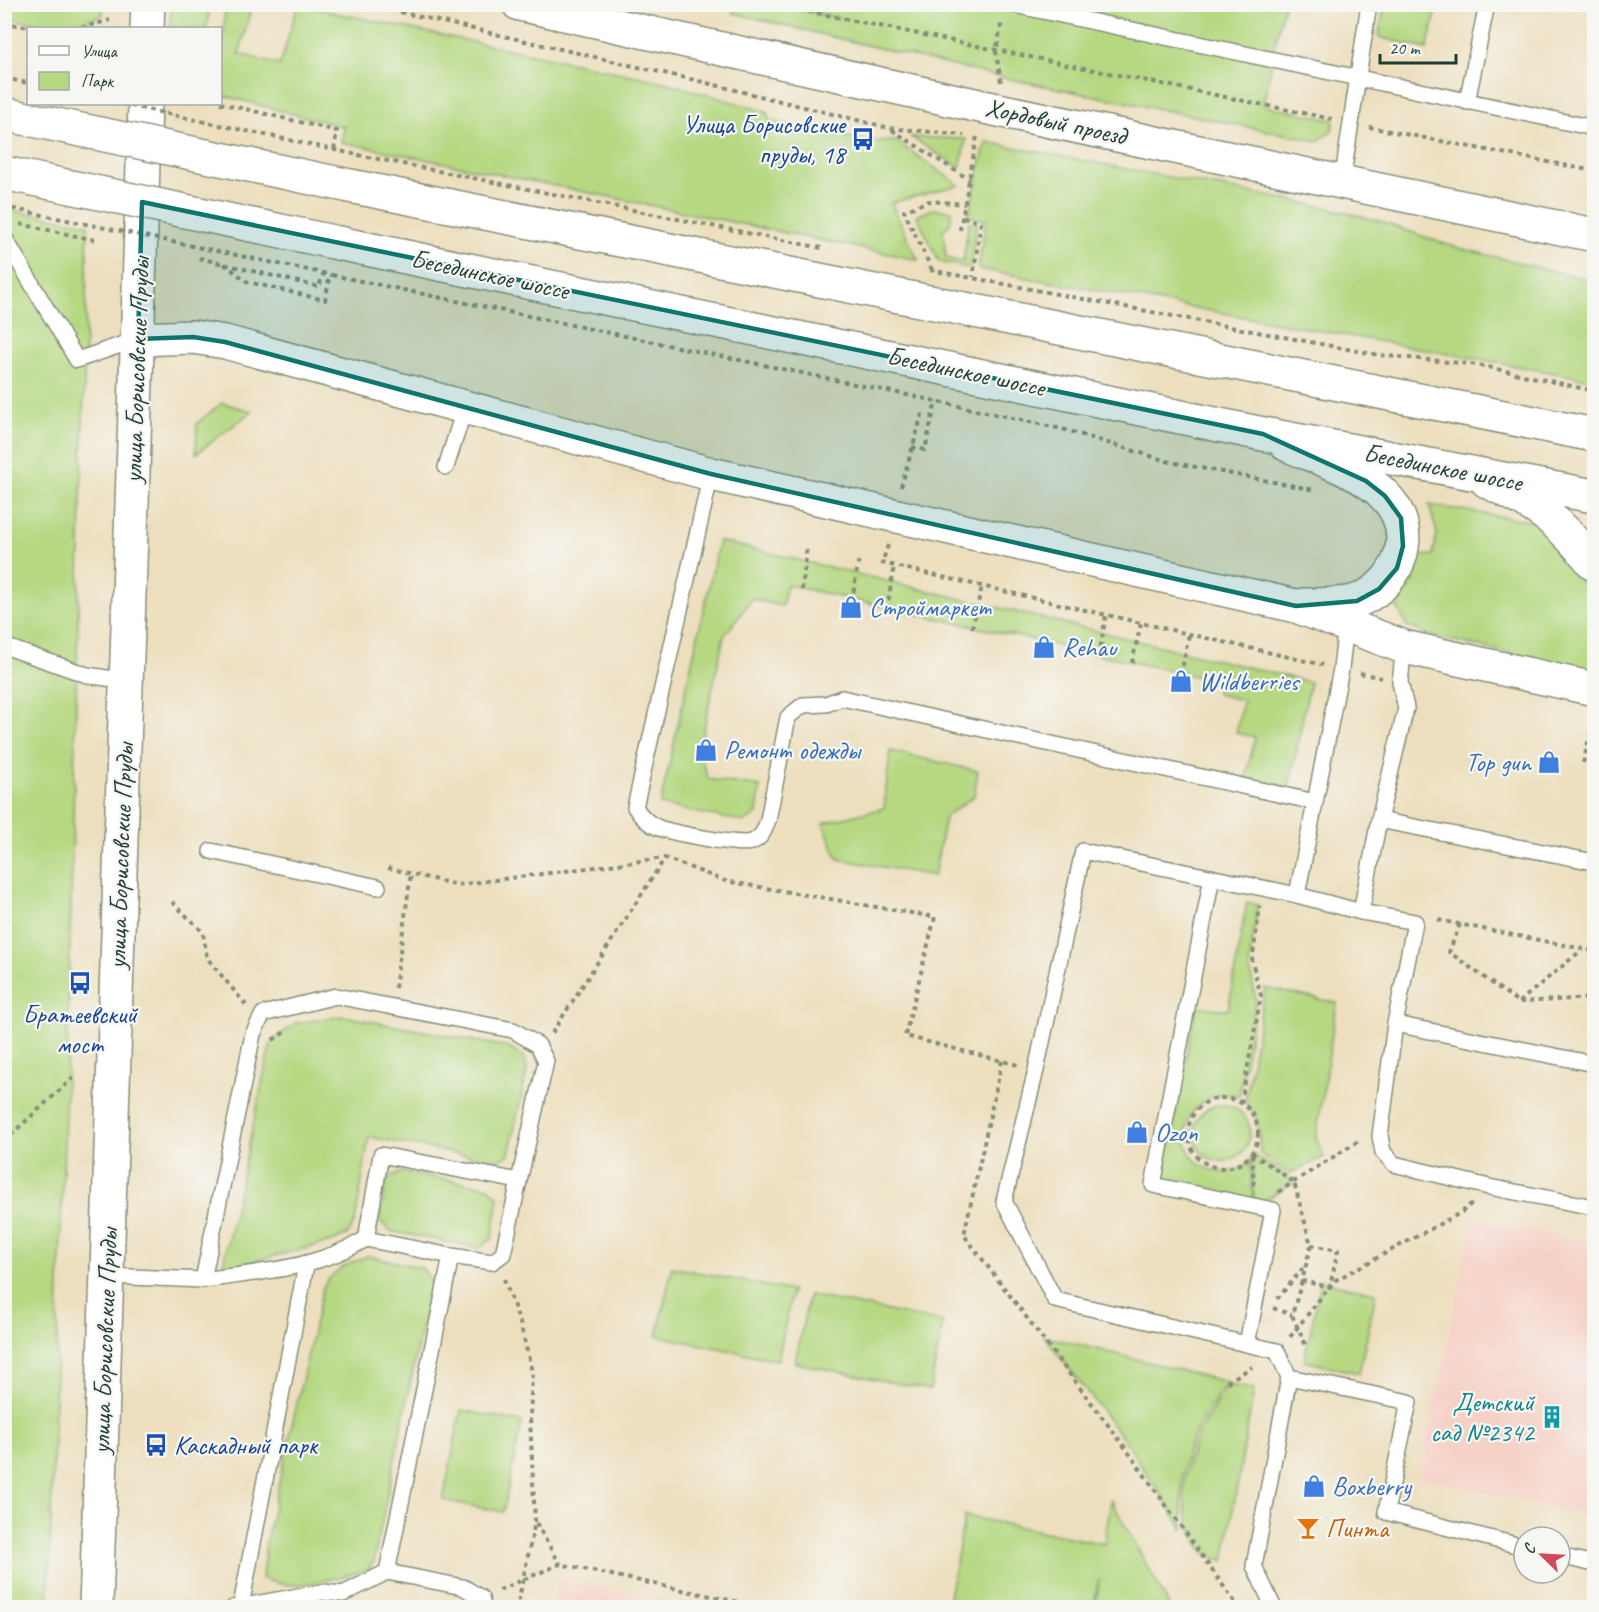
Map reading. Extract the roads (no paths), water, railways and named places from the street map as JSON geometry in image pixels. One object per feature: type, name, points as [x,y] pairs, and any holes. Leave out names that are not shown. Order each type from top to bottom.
[{"type":"main road","points":[[147,27],[148,4]]},
{"type":"main road","name":"Хордовый проезд","points":[[519,4],[995,109],[1594,235]]},
{"type":"main road","name":"улица Борисовские Пруды","points":[[96,1608],[145,105]]},
{"type":"main road","points":[[4,114],[350,186],[1594,435]]},
{"type":"main road","name":"Бесединское шоссе","points":[[4,173],[1263,434],[1594,496]]},
{"type":"main road","points":[[138,339],[193,337],[225,342],[711,474],[1296,606],[1404,647],[1594,689]]},
{"type":"main road","points":[[1263,434],[1366,481],[1385,496],[1401,518],[1403,546],[1396,568],[1379,590],[1357,601],[1296,606]]},
{"type":"main road","points":[[1463,470],[1529,501],[1568,532],[1594,564]]},
{"type":"lane","points":[[1342,182],[1369,4]]},
{"type":"lane","points":[[1467,102],[1487,4]]},
{"type":"lane","points":[[1007,9],[1594,128]]},
{"type":"lane","points":[[4,237],[77,360],[138,339]]},
{"type":"lane","points":[[446,467],[465,407]]},
{"type":"lane","points":[[711,474],[635,807],[642,818],[659,828],[737,843],[752,842],[762,836],[768,820],[788,717],[802,705],[826,704],[842,698],[1315,802]]},
{"type":"lane","points":[[1297,895],[1341,669],[1346,625]]},
{"type":"lane","points":[[4,646],[87,675],[126,681]]},
{"type":"lane","points":[[1361,912],[1379,820],[1406,708],[1400,682],[1404,647]]},
{"type":"lane","points":[[1379,820],[1594,862]]},
{"type":"lane","points":[[211,851],[378,887]]},
{"type":"lane","points":[[1274,1608],[1254,1566],[1289,1377],[1277,1351],[1055,1300],[1004,1201],[1036,1070],[1083,851],[1415,922],[1395,1024],[1380,1137],[1383,1152],[1394,1164],[1489,1187],[1594,1207]]},
{"type":"lane","points":[[1212,877],[1152,1185],[1273,1210],[1247,1344]]},
{"type":"lane","points":[[106,1276],[203,1280],[306,1265],[350,1248],[366,1239],[492,1262],[503,1254],[546,1061],[538,1045],[513,1030],[336,996],[263,1014],[254,1034],[203,1280]]},
{"type":"lane","points":[[1395,1024],[1594,1064]]},
{"type":"lane","points":[[366,1239],[381,1155],[519,1181]]},
{"type":"lane","points":[[387,1572],[451,1256]]},
{"type":"lane","points":[[306,1265],[237,1607],[322,1592],[341,1601],[387,1572],[463,1587],[482,1603]]},
{"type":"lane","points":[[1289,1377],[1409,1402],[1386,1512],[1512,1544]]},
{"type":"lane","points":[[1572,1559],[1594,1564]]},
{"type":"place","name":"Улица Борисовские пруды, 18","points":[[863,139]]},
{"type":"place","name":"Строймаркет","points":[[851,607]]},
{"type":"place","name":"Rehau","points":[[1044,647]]},
{"type":"place","name":"Wildberries","points":[[1181,681]]},
{"type":"place","name":"Ремонт одежды","points":[[706,750]]},
{"type":"place","name":"Top gun","points":[[1549,762]]},
{"type":"place","name":"Братеевский мост","points":[[80,983]]},
{"type":"place","name":"Ozon","points":[[1137,1132]]},
{"type":"place","name":"Детский сад №2342","points":[[1552,1417]]},
{"type":"place","name":"Каскадный парк","points":[[156,1445]]},
{"type":"place","name":"Boxberry","points":[[1314,1486]]},
{"type":"place","name":"Пинта","points":[[1308,1528]]}]
